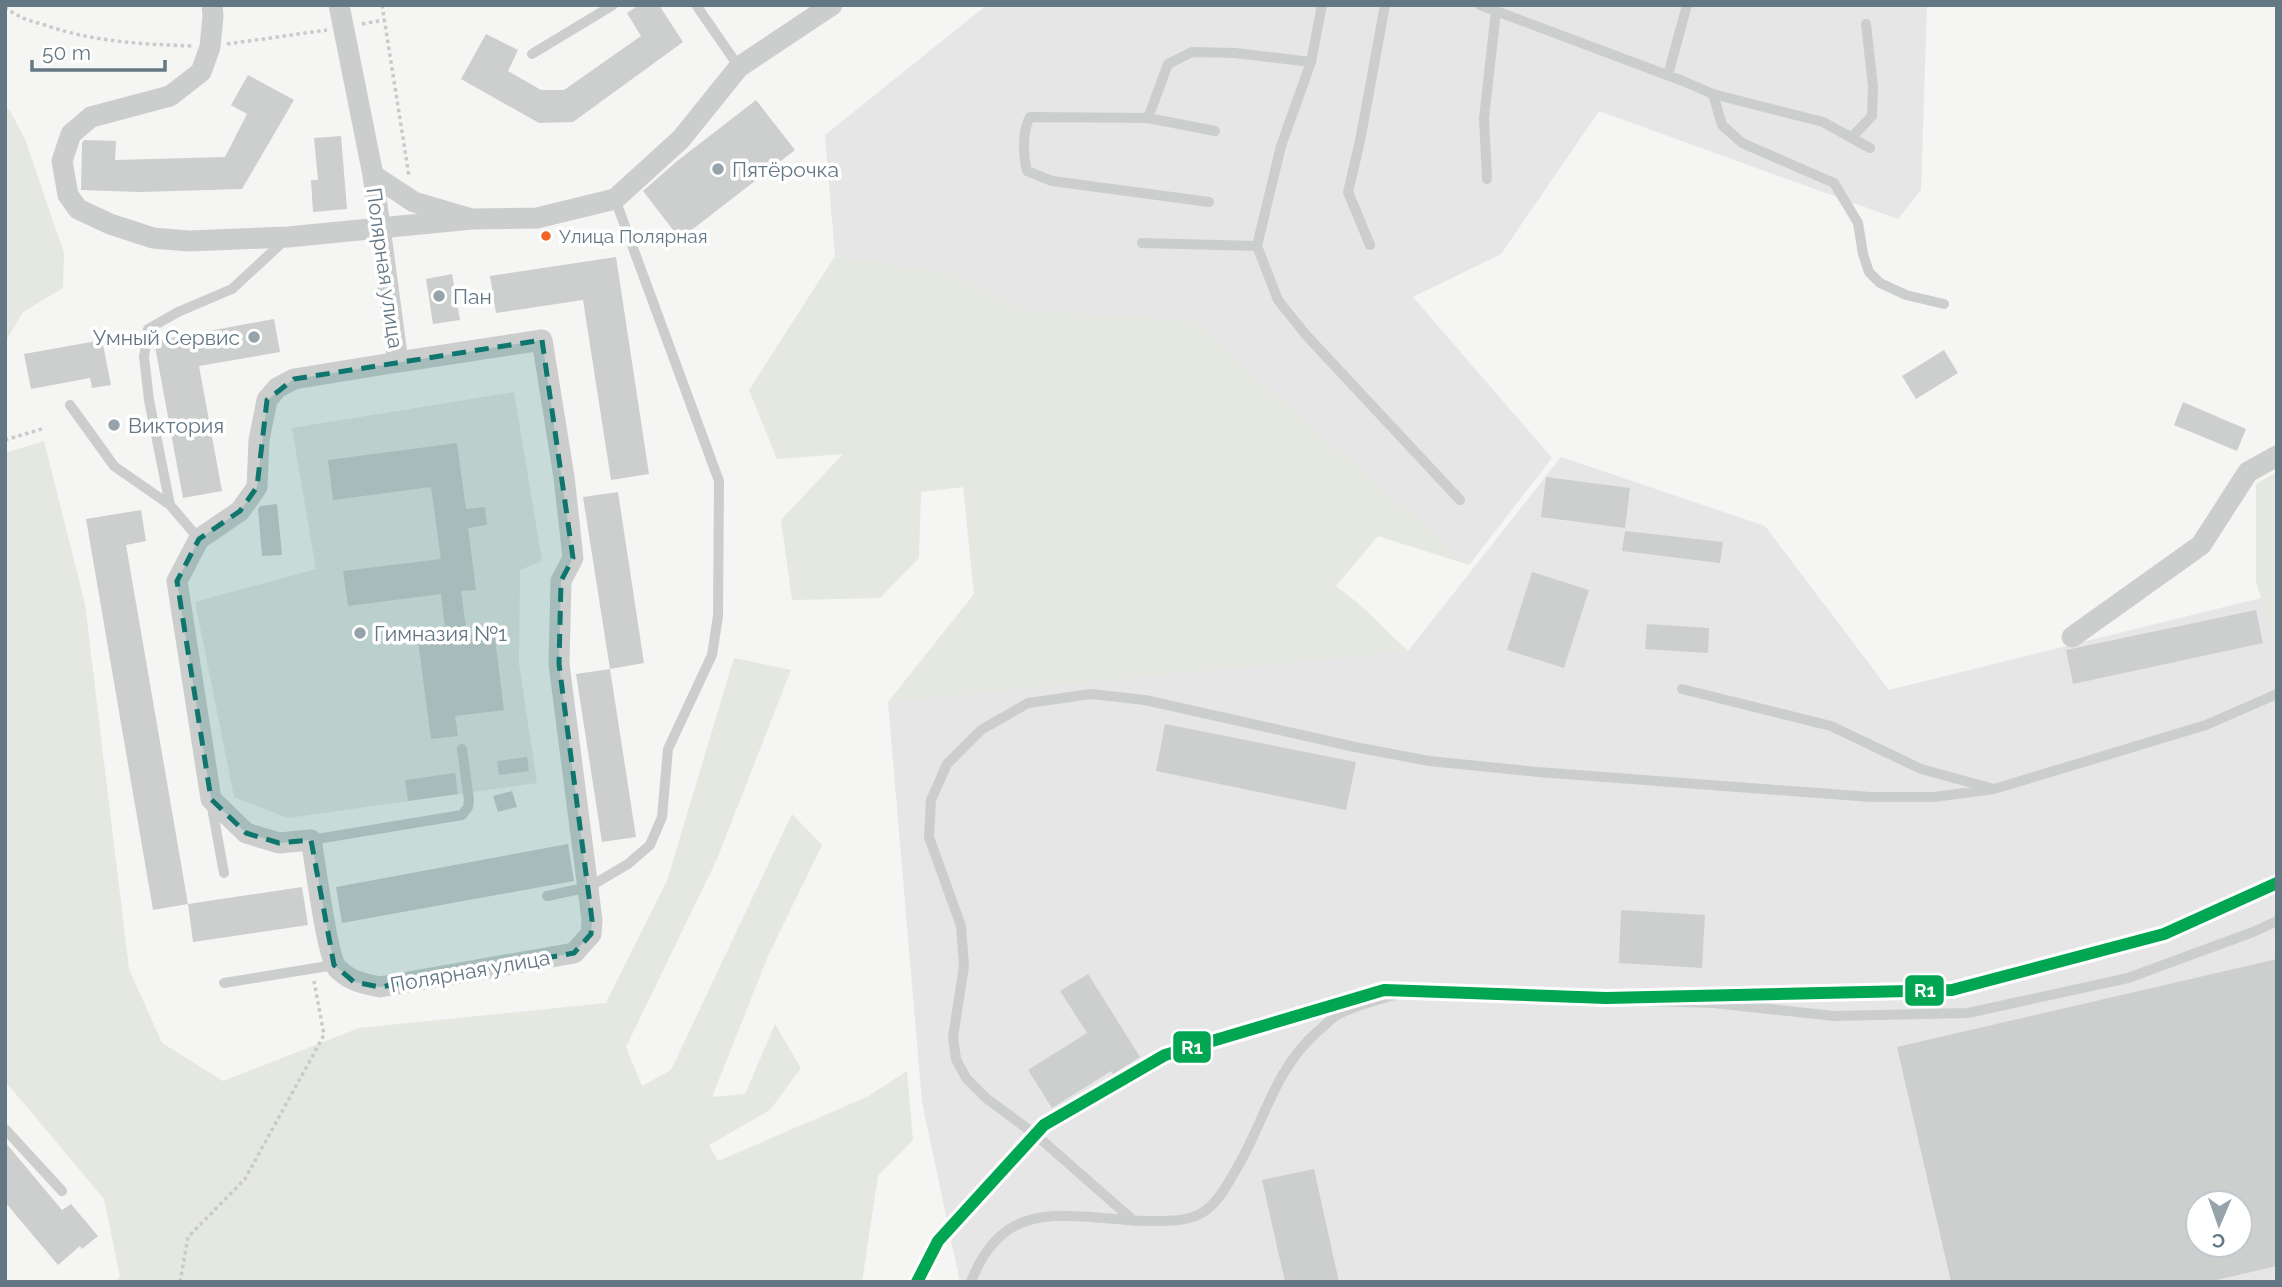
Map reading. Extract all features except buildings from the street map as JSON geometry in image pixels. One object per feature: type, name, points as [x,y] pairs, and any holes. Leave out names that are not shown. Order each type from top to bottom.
[{"type":"street","points":[[212,5],[210,47],[201,72],[170,96],[91,117],[71,134],[61,161],[68,195],[78,209],[110,224],[153,238],[189,242],[288,237],[472,219],[537,218],[615,199],[681,139],[739,67],[832,5]]},
{"type":"street","name":"Полярная улица","points":[[339,5],[373,175],[398,362]]},
{"type":"street","points":[[373,175],[414,202],[472,219]]},
{"type":"street","name":"Полярная улица","points":[[211,799],[177,581],[199,539],[240,511],[257,487],[259,440],[267,400],[277,388],[294,379],[542,340],[564,477],[573,558],[561,581],[559,664],[589,887],[591,934],[574,953],[380,987],[354,982],[334,965]]},
{"type":"street","points":[[2072,637],[2201,545],[2248,472],[2277,456]]},
{"type":"street","points":[[211,799],[246,833],[279,843],[311,840],[327,939],[334,965]]},
{"type":"lane","points":[[532,54],[613,5]]},
{"type":"lane","points":[[696,5],[739,67]]},
{"type":"lane","points":[[1322,5],[1311,62],[1281,146],[1257,246],[1278,299],[1306,335],[1461,500]]},
{"type":"lane","points":[[1370,245],[1348,192],[1385,5]]},
{"type":"lane","points":[[1480,5],[1713,94],[1823,122],[1870,148]]},
{"type":"lane","points":[[1668,75],[1687,5]]},
{"type":"lane","points":[[1488,178],[1484,118],[1496,11]]},
{"type":"lane","points":[[1852,138],[1872,116],[1874,87],[1866,24]]},
{"type":"lane","points":[[1148,118],[1168,64],[1192,52],[1235,53],[1311,62]]},
{"type":"lane","points":[[1713,94],[1722,125],[1742,143],[1834,183],[1858,223],[1869,272],[1880,283],[1906,295],[1944,304]]},
{"type":"lane","points":[[1209,202],[1052,181],[1027,171],[1024,162],[1026,124],[1030,117],[1148,118],[1215,131]]},
{"type":"lane","points":[[547,897],[589,887],[628,864],[650,845],[662,817],[668,749],[712,654],[718,616],[719,481],[615,199]]},
{"type":"lane","points":[[170,505],[149,400],[144,358],[148,329],[178,312],[232,289],[288,237]]},
{"type":"lane","points":[[1142,243],[1257,246]]},
{"type":"lane","points":[[70,405],[114,466],[170,505],[199,539]]},
{"type":"lane","points":[[1682,689],[1831,726],[1921,769],[1994,789]]},
{"type":"lane","points":[[1134,1221],[1036,1135],[986,1098],[966,1078],[956,1059],[953,1037],[964,966],[961,926],[929,837],[931,800],[947,764],[981,730],[1028,703],[1091,694],[1145,700],[1429,761],[1538,772],[1871,797],[1934,797],[1994,789],[2206,725],[2277,694]]},
{"type":"lane","points":[[311,840],[462,815],[469,800],[462,749]]},
{"type":"lane","points":[[211,799],[224,873]]},
{"type":"lane","points":[[971,1282],[992,1241],[1014,1224],[1045,1216],[1173,1222],[1199,1214],[1219,1198],[1242,1160],[1282,1073],[1307,1041],[1335,1016],[1398,994],[1713,1003],[1835,1016],[1968,1013],[2128,978],[2277,921]]},
{"type":"lane","points":[[224,983],[334,965]]},
{"type":"lane","points":[[5,1129],[62,1191]]},
{"type":"path","points":[[382,5],[414,202]]},
{"type":"path","points":[[5,440],[45,428]]},
{"type":"path","points":[[180,1282],[188,1237],[245,1179],[324,1035],[312,969]]},
{"type":"highlighted area","points":[[542,340],[573,558],[561,581],[559,664],[592,920],[591,934],[574,953],[380,987],[354,982],[334,965],[311,840],[279,843],[246,833],[211,799],[177,581],[199,539],[240,511],[257,487],[267,400],[294,379]]},
{"type":"shaded area","points":[[987,5],[1927,5],[1921,190],[1898,219],[1599,111],[1501,254],[1413,297],[1552,458],[1469,565],[1194,322],[1023,311],[949,273],[835,256],[825,135]]},
{"type":"shaded area","points":[[5,107],[10,111],[25,139],[64,253],[63,288],[23,312],[5,342]]},
{"type":"shaded area","points":[[835,256],[949,273],[1024,311],[1194,322],[1469,565],[1378,536],[1336,586],[1358,603],[1408,651],[888,702],[974,594],[963,487],[921,492],[919,558],[880,598],[792,600],[781,520],[843,454],[777,459],[749,390]]},
{"type":"shaded area","name":"Гимназия №1","points":[[514,392],[542,561],[520,570],[519,664],[537,783],[288,818],[234,797],[195,602],[316,569],[292,428]]},
{"type":"shaded area","points":[[44,441],[85,604],[129,969],[162,1043],[223,1081],[359,1028],[606,1003],[667,881],[734,658],[791,670],[717,859],[626,1047],[642,1086],[671,1070],[792,814],[822,845],[768,956],[712,1097],[745,1094],[775,1024],[801,1068],[770,1110],[709,1145],[718,1161],[867,1097],[907,1071],[913,1140],[878,1176],[862,1282],[113,1282],[120,1277],[104,1199],[5,1081],[5,453]]},
{"type":"shaded area","points":[[1561,457],[1765,526],[1889,690],[2277,594],[2277,1282],[960,1282],[922,1102],[888,702],[1408,651]]},
{"type":"shaded area","points":[[2277,472],[2277,650],[2256,582],[2256,484]]},
{"type":"shaded area","points":[[341,646],[348,652],[369,768],[363,776],[312,784],[307,780],[285,662],[290,655]]},
{"type":"transit line","name":"R1","points":[[917,1282],[938,1241],[1044,1125],[1165,1055],[1384,990],[1606,998],[1952,990],[2164,934],[2277,883]]},
{"type":"place","name":"Пятёрочка","points":[[718,169]]},
{"type":"place","name":"Улица Полярная","points":[[546,236]]},
{"type":"place","name":"Пан","points":[[439,296]]},
{"type":"place","name":"Умный Сервис","points":[[254,337]]},
{"type":"place","name":"Виктория","points":[[114,425]]},
{"type":"place","name":"Гимназия №1","points":[[360,633]]}]
